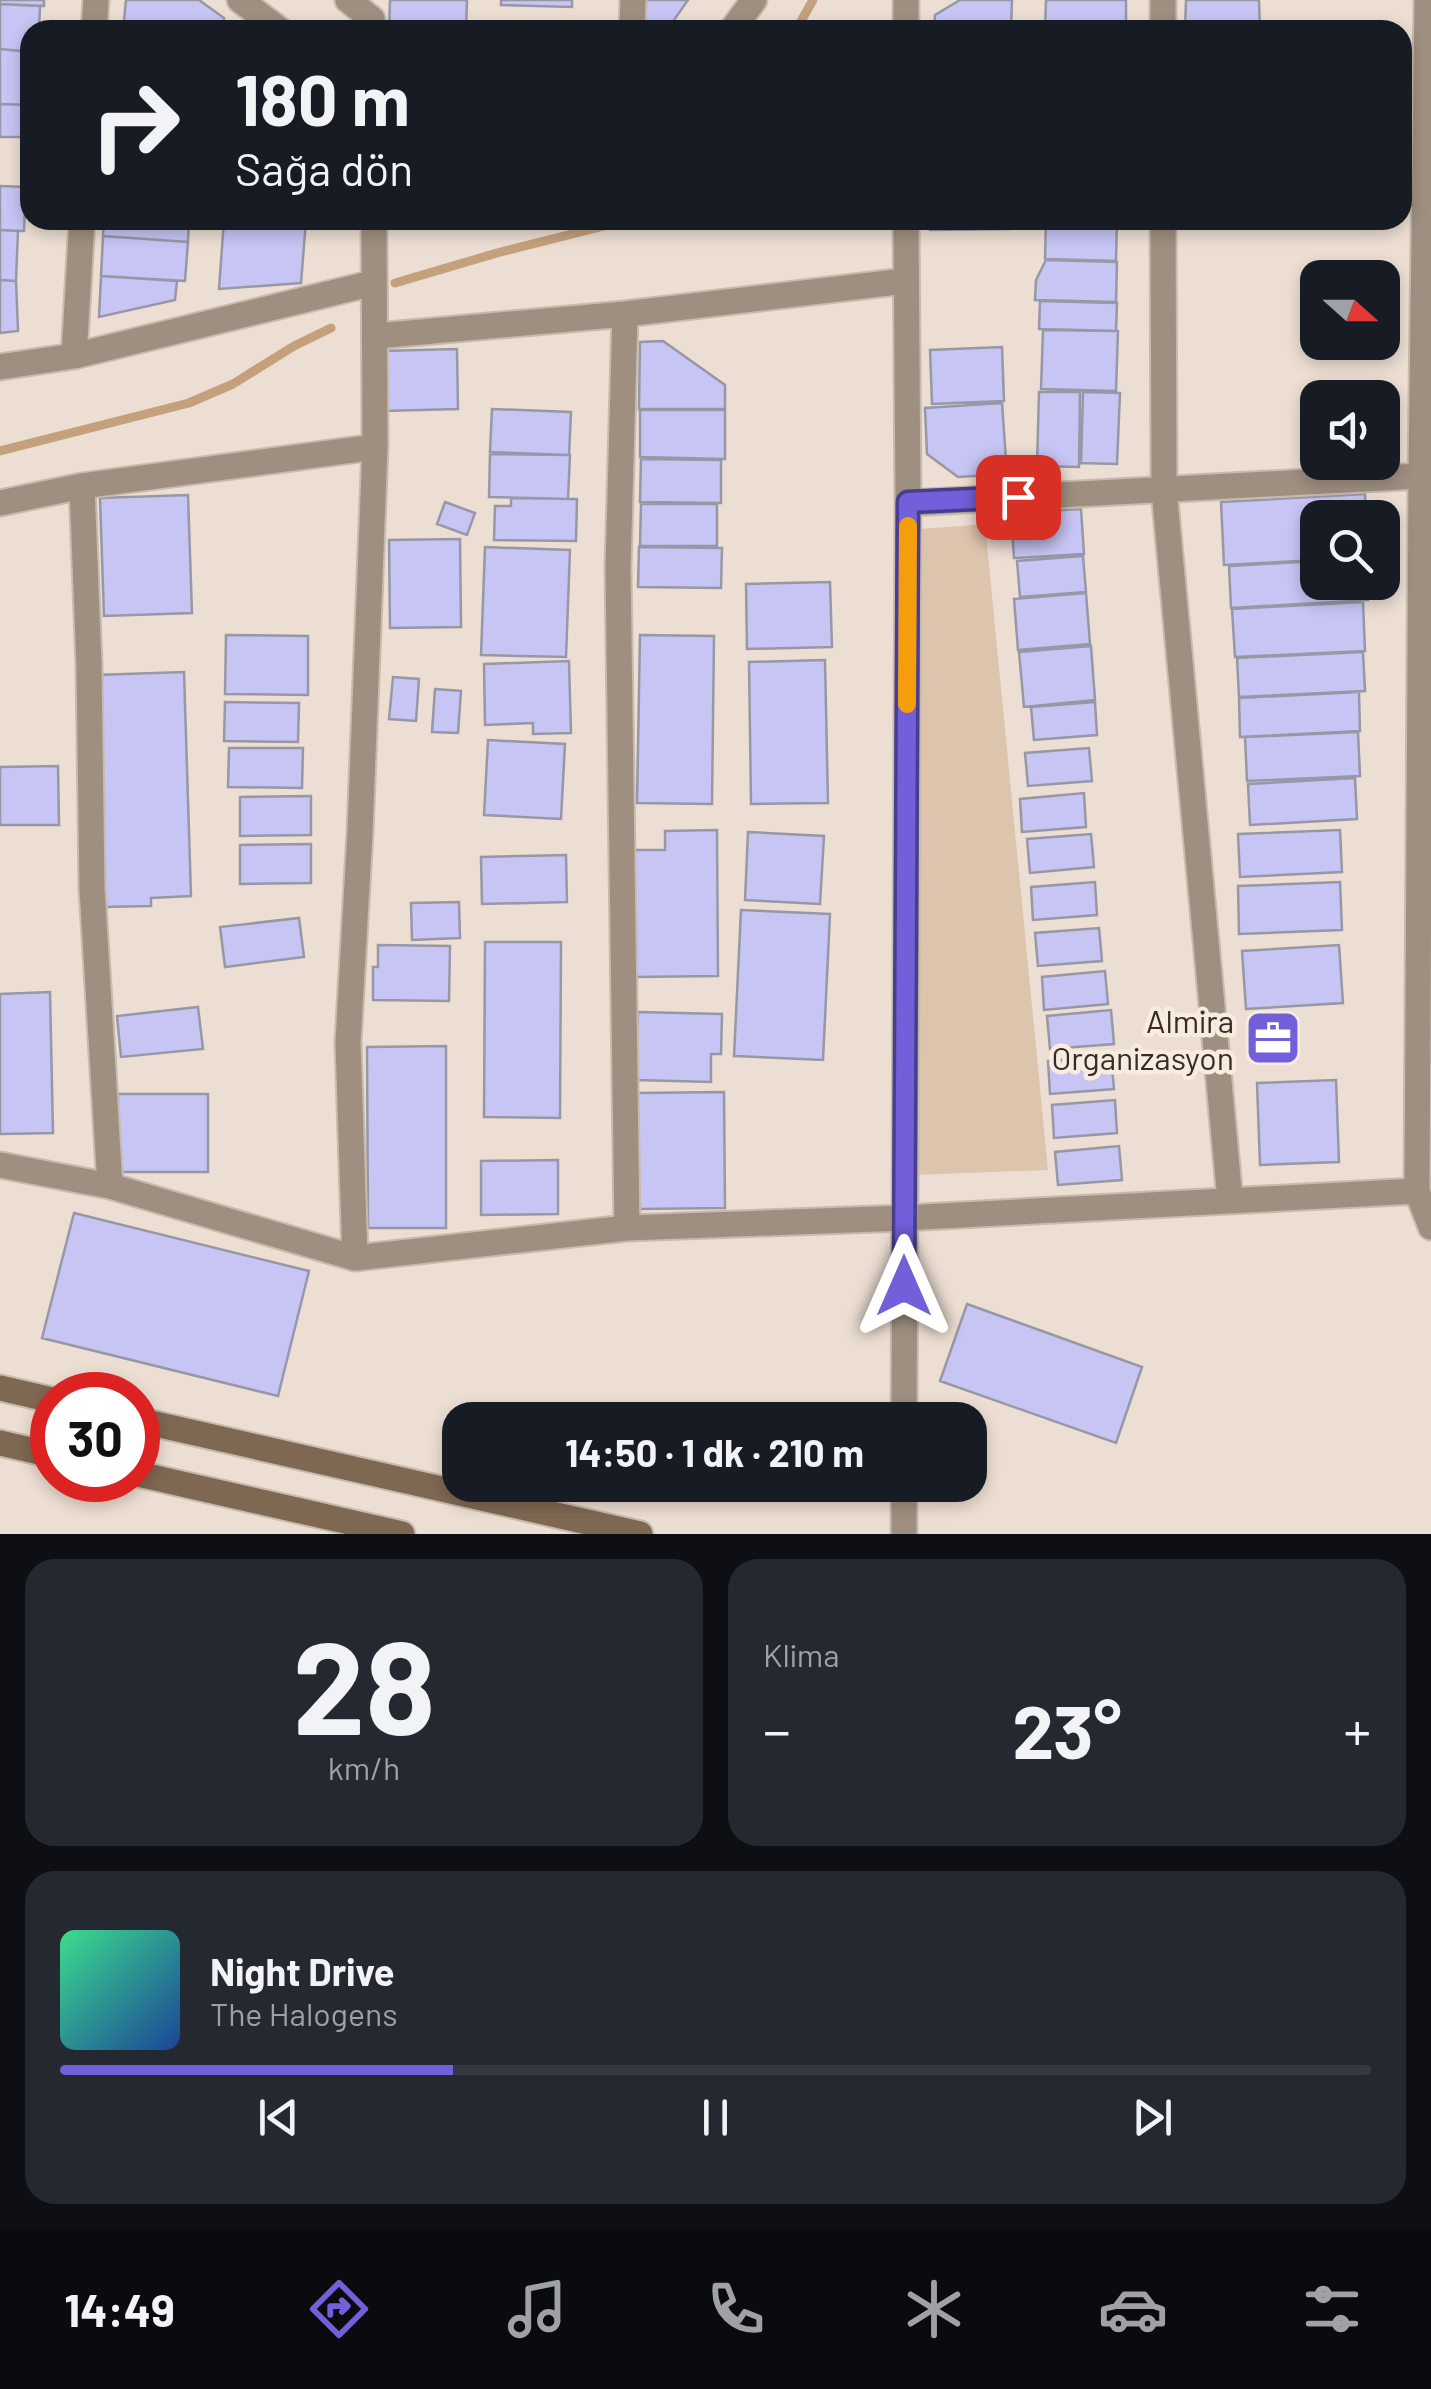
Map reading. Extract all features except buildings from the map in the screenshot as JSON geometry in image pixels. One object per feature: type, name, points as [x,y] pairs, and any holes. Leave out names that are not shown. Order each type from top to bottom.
[{"type":"main road","points":[[0,1388],[30,1395]]},
{"type":"main road","points":[[160,1425],[640,1534]]},
{"type":"main road","points":[[0,1443],[30,1450]]},
{"type":"main road","points":[[160,1479],[402,1534]]},
{"type":"street","points":[[240,0],[267,20]]},
{"type":"street","points":[[348,0],[372,16]]},
{"type":"street","points":[[1428,0],[1417,1191],[1431,1227]]},
{"type":"street","points":[[74,356],[81,230]]},
{"type":"street","points":[[354,1258],[348,1042],[375,447],[374,230]]},
{"type":"street","points":[[904,1402],[906,230]]},
{"type":"street","points":[[1163,230],[1164,490],[1230,1200]]},
{"type":"street","points":[[376,336],[624,314],[906,281]]},
{"type":"street","points":[[0,367],[74,356],[374,283]]},
{"type":"street","points":[[624,314],[618,568],[628,1228]]},
{"type":"street","points":[[0,503],[82,486],[375,447]]},
{"type":"street","points":[[908,502],[1422,476]]},
{"type":"street","points":[[82,486],[92,888],[110,1186]]},
{"type":"street","points":[[0,1164],[110,1186],[354,1258],[628,1228],[1417,1191]]},
{"type":"street","points":[[904,1502],[904,1534]]},
{"type":"shaded area","points":[[985,524],[1048,1170],[913,1175],[921,529]]},
{"type":"waterway","points":[[802,20],[813,0]]},
{"type":"waterway","points":[[395,283],[588,230]]},
{"type":"waterway","points":[[0,451],[189,403],[233,384],[331,328]]},
{"type":"slow traffic","points":[[907,704],[908,526]]},
{"type":"place","name":"Almira Organizasyon","points":[[1273,1038]]},
{"type":"route","points":[[904,1286],[908,502],[1018,497]]}]
